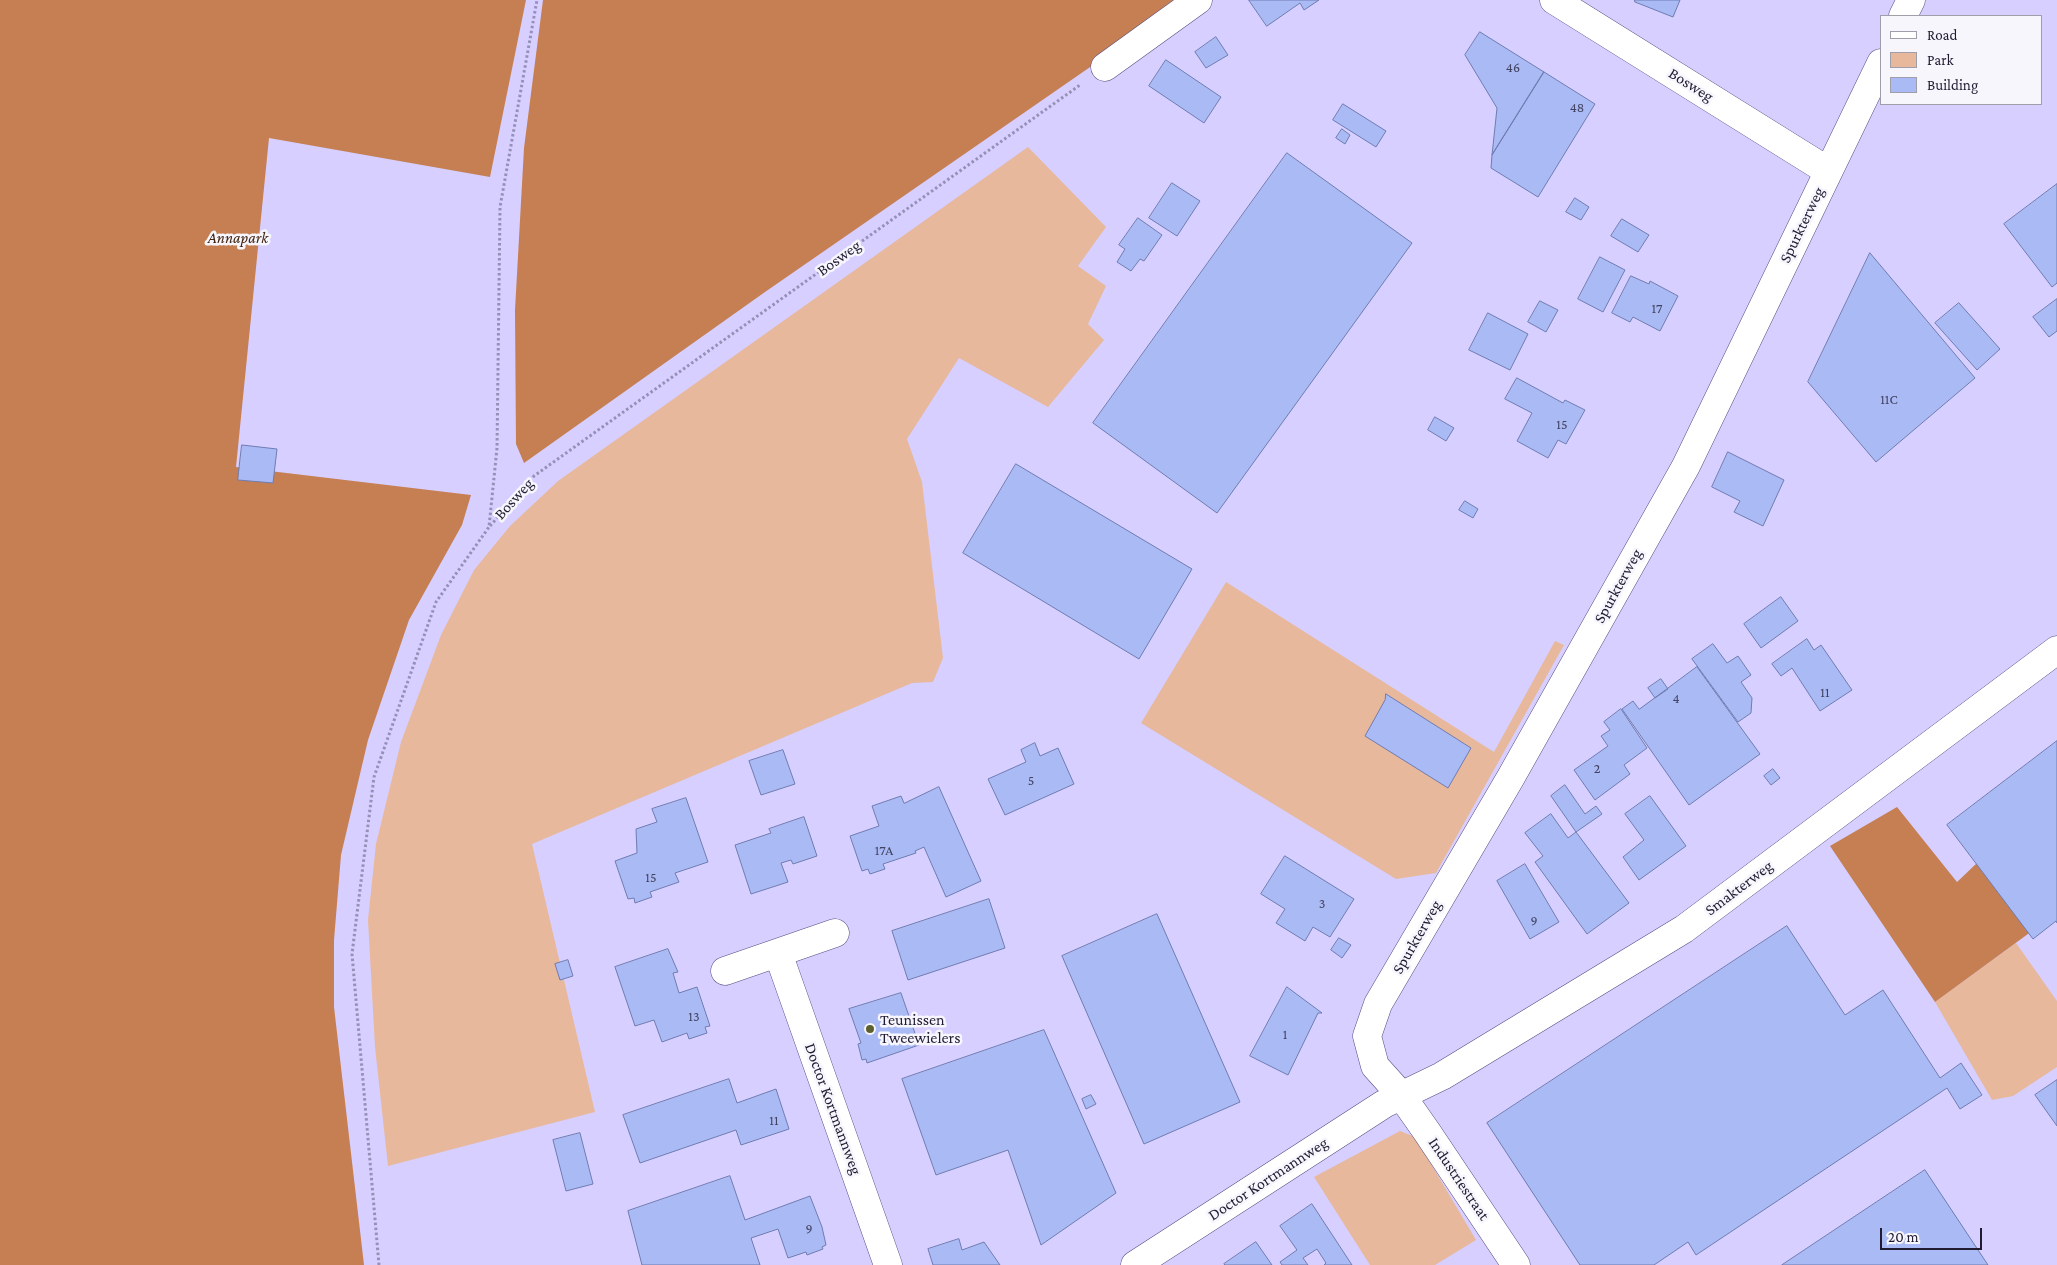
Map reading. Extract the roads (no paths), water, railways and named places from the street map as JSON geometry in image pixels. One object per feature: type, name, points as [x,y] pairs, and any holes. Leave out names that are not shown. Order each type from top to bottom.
[{"type":"street","points":[[1105,67],[1198,0]]},
{"type":"street","name":"Bosweg","points":[[1554,0],[1828,171]]},
{"type":"street","points":[[1904,15],[1912,0]]},
{"type":"street","name":"Spurkterweg","points":[[1401,1095],[1374,1066],[1367,1036],[1378,1004],[1511,777],[1686,466],[1880,65]]},
{"type":"street","name":"Smakterweg","points":[[1401,1095],[1442,1076],[1684,929],[2057,650]]},
{"type":"street","points":[[725,971],[834,933]]},
{"type":"street","name":"Doctor Kortmannweg","points":[[778,953],[888,1265]]},
{"type":"street","name":"Doctor Kortmannweg","points":[[1135,1265],[1384,1104],[1401,1095]]},
{"type":"street","name":"Industriestraat","points":[[1401,1095],[1516,1265]]},
{"type":"place","name":"Teunissen Tweewielers","points":[[870,1029]]},
{"type":"park label","name":"Annapark","points":[[238,238]]}]
